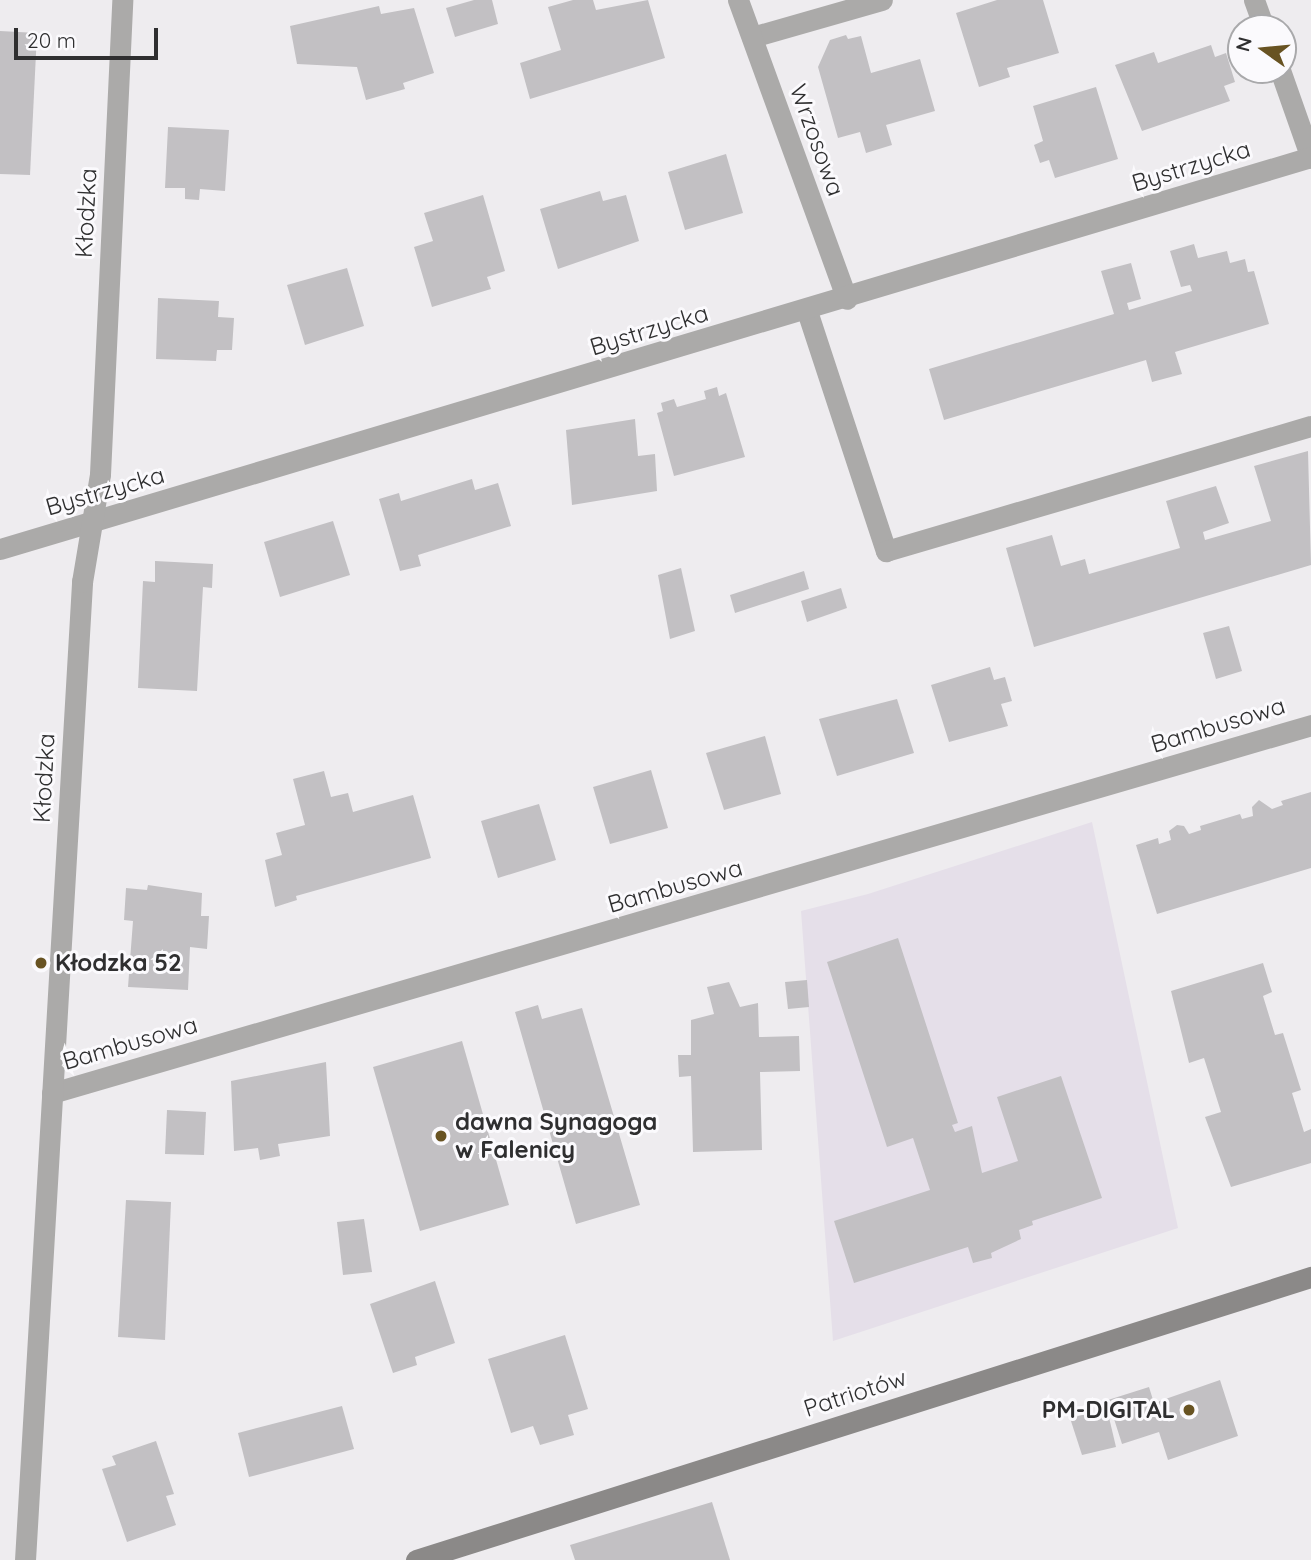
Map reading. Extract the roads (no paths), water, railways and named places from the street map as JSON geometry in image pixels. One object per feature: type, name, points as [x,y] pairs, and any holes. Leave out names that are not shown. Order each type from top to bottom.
[{"type":"main road","name":"Patriotów","points":[[416,1560],[1311,1277]]},
{"type":"street","name":"Kłodzka","points":[[25,1560],[82,582],[100,474],[122,0]]},
{"type":"street","name":"Wrzosowa","points":[[738,0],[847,299]]},
{"type":"street","points":[[752,37],[882,0]]},
{"type":"street","points":[[1285,84],[1311,157]]},
{"type":"street","name":"Bystrzycka","points":[[0,549],[847,299],[1311,157]]},
{"type":"street","points":[[807,310],[886,551],[1311,426]]},
{"type":"street","name":"Bambusowa","points":[[52,1093],[1311,725]]},
{"type":"place","name":"Kłodzka 52","points":[[41,963]]},
{"type":"place","name":"dawna Synagoga w Falenicy","points":[[441,1136]]},
{"type":"place","name":"PM-DIGITAL","points":[[1189,1410]]}]
